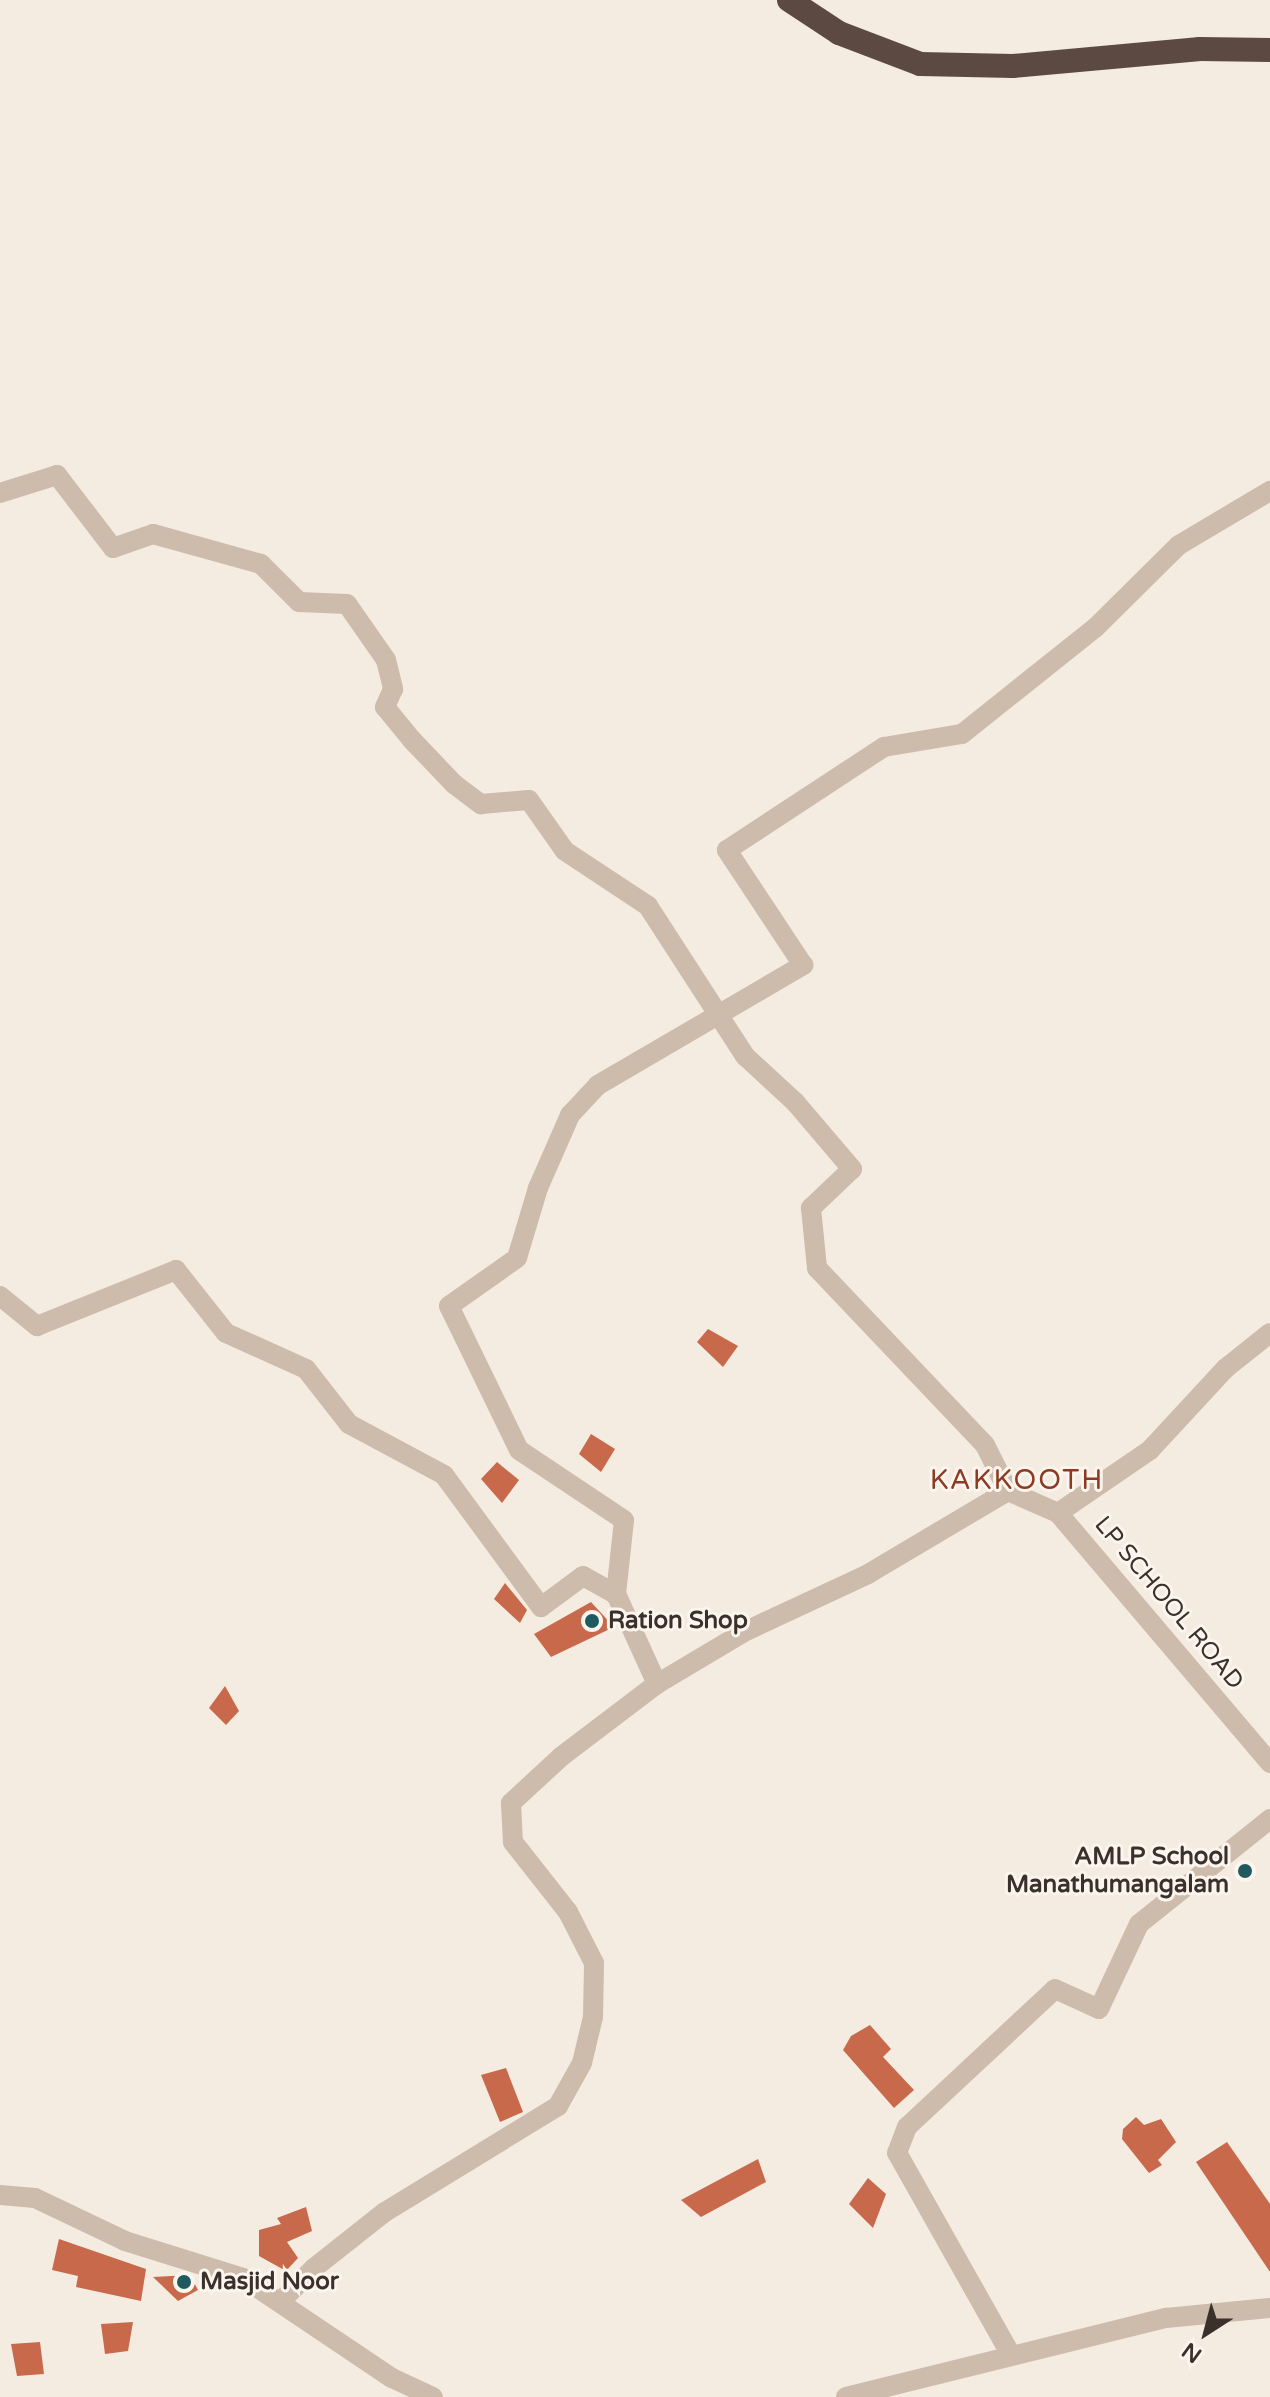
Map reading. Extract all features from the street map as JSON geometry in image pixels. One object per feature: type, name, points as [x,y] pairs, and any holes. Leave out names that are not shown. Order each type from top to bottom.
[{"type":"highway","points":[[789,0],[839,33],[920,64],[1013,66],[1200,49],[1270,50]]},
{"type":"street","points":[[0,493],[57,475],[113,548],[153,534],[261,564],[299,602],[347,604],[386,660],[393,689],[385,707],[412,740],[454,784],[481,804],[509,797],[529,800],[565,851],[648,906],[745,1056],[795,1102],[852,1169],[811,1208],[817,1268],[985,1445],[1008,1491],[1058,1513],[1150,1450],[1226,1368],[1270,1333]]},
{"type":"street","points":[[657,1684],[616,1594],[624,1520],[519,1450],[449,1306],[517,1258],[538,1188],[579,1105],[598,1085],[803,965],[727,850],[884,747],[962,734],[1095,628],[1179,545],[1270,491]]},
{"type":"street","points":[[0,1296],[37,1326],[176,1270],[226,1333],[306,1369],[349,1424],[444,1475],[541,1607],[583,1576],[616,1594]]},
{"type":"street","points":[[281,2301],[314,2268],[385,2212],[558,2106],[582,2063],[593,2017],[594,1963],[568,1912],[513,1842],[511,1803],[562,1756],[657,1684],[746,1631],[868,1574],[1008,1491]]},
{"type":"street","name":"LP SCHOOL ROAD","points":[[1058,1513],[1270,1763]]},
{"type":"street","points":[[1011,2355],[897,2153],[907,2127],[1055,1989],[1099,2009],[1139,1924],[1270,1819]]},
{"type":"street","points":[[0,2195],[35,2198],[125,2241],[243,2278],[392,2378],[433,2397]]},
{"type":"street","points":[[846,2397],[1166,2318],[1270,2308]]},
{"type":"building","points":[[708,1329],[738,1346],[723,1367],[697,1342]]},
{"type":"building","points":[[591,1434],[615,1449],[601,1472],[579,1454]]},
{"type":"building","points":[[497,1462],[519,1480],[502,1503],[481,1479]]},
{"type":"building","points":[[505,1583],[527,1610],[520,1623],[494,1599]]},
{"type":"building","points":[[591,1602],[614,1627],[551,1657],[534,1634]]},
{"type":"building","points":[[225,1686],[239,1711],[226,1725],[209,1708]]},
{"type":"building","points":[[870,2025],[891,2049],[883,2057],[914,2090],[894,2108],[843,2050],[851,2036]]},
{"type":"building","points":[[506,2068],[523,2112],[500,2122],[481,2075]]},
{"type":"building","points":[[1136,2117],[1144,2125],[1161,2119],[1176,2142],[1158,2160],[1162,2165],[1149,2173],[1122,2139],[1123,2129]]},
{"type":"building","points":[[1227,2142],[1270,2204],[1270,2272],[1196,2162]]},
{"type":"building","points":[[758,2159],[766,2182],[701,2217],[681,2200]]},
{"type":"building","points":[[868,2178],[886,2194],[873,2228],[849,2204]]},
{"type":"building","points":[[306,2207],[312,2231],[287,2242],[298,2258],[286,2271],[259,2256],[259,2230],[281,2224],[277,2218]]},
{"type":"building","points":[[59,2239],[146,2269],[141,2301],[76,2287],[78,2276],[52,2270]]},
{"type":"building","points":[[190,2275],[198,2290],[178,2301],[153,2277]]},
{"type":"building","points":[[133,2322],[128,2351],[105,2354],[101,2324]]},
{"type":"building","points":[[40,2342],[44,2374],[17,2376],[11,2344]]},
{"type":"place","name":"Ration Shop","points":[[592,1621]]},
{"type":"place","name":"AMLP School Manathumangalam","points":[[1245,1871]]},
{"type":"place","name":"Masjid Noor","points":[[184,2282]]},
{"type":"district","name":"KAKKOOTH","points":[[1017,1480]]}]
